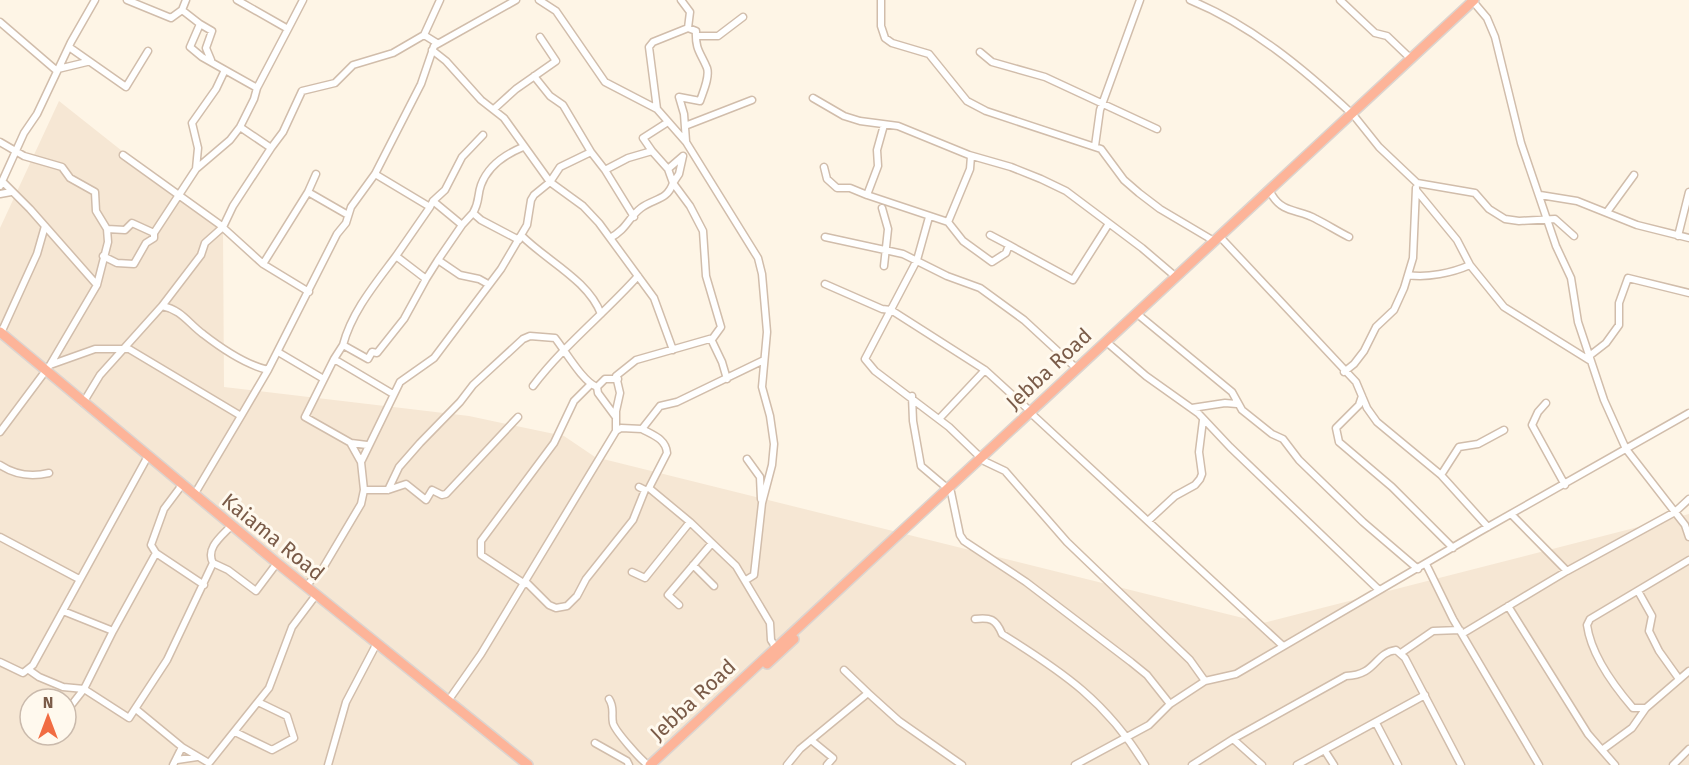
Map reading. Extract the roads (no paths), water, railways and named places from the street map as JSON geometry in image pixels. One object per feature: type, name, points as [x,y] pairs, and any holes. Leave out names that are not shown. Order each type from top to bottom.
[{"type":"highway","name":"Jebba Road","points":[[657,765],[982,459],[1141,317],[1219,240],[1477,2]]},
{"type":"highway","name":"Jebba Road","points":[[1032,413],[1076,368],[1176,277],[1272,195],[1411,59],[1477,2]]},
{"type":"highway","name":"Kaiama Road","points":[[1,333],[48,368],[83,403],[231,526],[528,765]]},
{"type":"highway","name":"Jebba Road","points":[[649,765],[949,490]]},
{"type":"street","points":[[95,0],[1,183],[45,226],[97,285]]},
{"type":"street","points":[[127,0],[171,18],[182,10],[186,0]]},
{"type":"street","points":[[237,0],[288,29]]},
{"type":"street","points":[[103,256],[117,263],[134,264],[146,243],[154,238],[154,233],[196,169],[230,140],[240,127],[254,99],[256,88],[303,0]]},
{"type":"street","points":[[83,403],[100,375],[162,306],[201,255],[205,243],[223,227],[233,206],[283,132],[302,91],[335,83],[353,65],[397,51],[424,35],[440,0]]},
{"type":"street","points":[[194,495],[278,352],[348,215],[375,174],[421,84],[432,50],[437,44],[516,0]]},
{"type":"street","points":[[541,0],[556,11],[605,82],[657,109],[668,122],[686,144],[758,258],[762,274],[767,332],[762,387],[773,428],[774,444],[762,503],[754,575],[746,580]]},
{"type":"street","points":[[681,0],[690,12],[688,28]]},
{"type":"street","points":[[881,0],[881,26],[885,38],[892,43],[929,54],[967,101],[986,111],[1095,146],[1105,153],[1124,180],[1160,209],[1219,240],[1356,382],[1367,408],[1377,422],[1441,475],[1488,527]]},
{"type":"street","points":[[1095,146],[1102,105],[1140,0]]},
{"type":"street","points":[[1190,0],[1217,11],[1294,63],[1354,115],[1379,147],[1416,186],[1457,240],[1470,265],[1504,308],[1589,358]]},
{"type":"street","points":[[1340,0],[1375,33],[1388,36],[1411,59]]},
{"type":"street","points":[[1477,2],[1495,37],[1521,143],[1556,246],[1573,284],[1578,322],[1589,358],[1626,449],[1685,525],[1689,537]]},
{"type":"street","points":[[182,10],[212,31],[206,48],[211,61]]},
{"type":"street","points":[[696,36],[718,36],[743,17]]},
{"type":"street","points":[[0,22],[58,70]]},
{"type":"street","points":[[200,24],[190,47],[256,88]]},
{"type":"street","points":[[610,238],[621,232],[645,206],[664,197],[679,174],[686,144],[679,97],[700,101],[705,90],[707,70],[695,46],[696,31],[688,28],[653,42],[649,46],[657,109]]},
{"type":"street","points":[[424,35],[437,44]]},
{"type":"street","points":[[494,110],[534,76],[556,61],[540,37]]},
{"type":"street","points":[[69,47],[87,62],[126,87],[148,51]]},
{"type":"street","points":[[432,50],[516,131],[524,147],[550,182],[583,206],[610,238],[648,286],[662,312],[673,350]]},
{"type":"street","points":[[980,52],[993,62],[1045,77],[1157,129]]},
{"type":"street","points":[[58,70],[87,62]]},
{"type":"street","points":[[196,169],[198,148],[192,123],[216,89],[225,70]]},
{"type":"street","points":[[534,76],[550,96],[563,105],[634,217]]},
{"type":"street","points":[[813,98],[844,116],[898,126],[971,156],[1011,166],[1066,191],[1108,225],[1142,248],[1176,277]]},
{"type":"street","points":[[685,126],[752,100]]},
{"type":"street","points":[[448,701],[525,583],[616,431],[616,411],[620,393],[616,376],[636,360],[711,339],[721,327],[706,276],[703,231],[690,206],[673,183],[668,169],[643,138],[668,122]]},
{"type":"street","points":[[867,195],[878,166],[878,150],[884,125]]},
{"type":"street","points":[[240,127],[271,148]]},
{"type":"street","points":[[367,446],[351,443],[305,417],[322,378],[343,345],[347,331],[364,299],[432,204],[446,190],[462,157],[483,135]]},
{"type":"street","points":[[0,142],[16,151],[62,167],[70,178],[95,192],[96,211],[107,229],[108,242],[97,285],[48,368],[0,432]]},
{"type":"street","points":[[343,345],[368,359],[372,352],[377,353],[404,320],[438,260],[480,202],[481,186],[508,153],[524,147]]},
{"type":"street","points":[[605,170],[628,158],[652,151]]},
{"type":"street","points":[[306,586],[323,568],[361,504],[364,490],[361,482],[361,462],[393,394],[406,377],[434,357],[488,284],[527,225],[531,200],[550,182],[560,167],[591,152]]},
{"type":"street","points":[[123,155],[223,227],[263,264],[309,292]]},
{"type":"street","points":[[668,169],[683,156]]},
{"type":"street","points":[[948,222],[970,169],[971,156]]},
{"type":"street","points":[[824,167],[827,179],[837,188],[850,188],[929,218],[948,222],[963,241],[992,262],[1006,253],[1009,245]]},
{"type":"street","points":[[263,264],[308,192],[316,174]]},
{"type":"street","points":[[375,174],[432,204],[462,225]]},
{"type":"street","points":[[1607,212],[1635,175]]},
{"type":"street","points":[[1416,186],[1475,193],[1489,208],[1505,219],[1558,221],[1574,236]]},
{"type":"street","points":[[1344,372],[1364,351],[1376,327],[1394,310],[1408,275],[1415,240],[1416,186]]},
{"type":"street","points":[[0,194],[12,192]]},
{"type":"street","points":[[308,192],[348,215]]},
{"type":"street","points":[[1678,236],[1689,192]]},
{"type":"street","points":[[1272,195],[1286,209],[1315,218],[1329,228],[1349,237]]},
{"type":"street","points":[[1540,195],[1577,201],[1637,225],[1689,238]]},
{"type":"street","points":[[882,208],[888,229],[884,266]]},
{"type":"street","points":[[473,213],[481,220],[520,238],[583,287],[596,300],[601,314]]},
{"type":"street","points":[[929,218],[917,260],[865,359],[875,371],[912,396],[982,459],[1005,471],[1067,542],[1190,660],[1205,681]]},
{"type":"street","points":[[107,229],[125,230],[132,223],[154,233]]},
{"type":"street","points":[[990,235],[1073,280],[1108,225]]},
{"type":"street","points":[[1,333],[18,291],[37,254],[45,226]]},
{"type":"street","points":[[825,237],[887,249],[917,260],[993,297],[1024,320],[1076,368]]},
{"type":"street","points":[[396,256],[426,279]]},
{"type":"street","points":[[438,260],[460,275],[488,284]]},
{"type":"street","points":[[1408,275],[1420,277],[1448,273],[1470,265]]},
{"type":"street","points":[[533,386],[547,366],[638,276]]},
{"type":"street","points":[[1589,358],[1606,343],[1619,325],[1619,303],[1628,278],[1689,293]]},
{"type":"street","points":[[825,284],[891,310],[985,370],[1283,646]]},
{"type":"street","points":[[162,306],[181,312],[200,332],[255,367],[268,370]]},
{"type":"street","points":[[1141,317],[1232,392],[1237,404],[1272,434],[1282,439],[1299,460],[1363,522],[1419,569]]},
{"type":"street","points":[[388,490],[399,467],[460,402],[473,384],[523,339],[531,336],[555,339],[594,386],[617,419]]},
{"type":"street","points":[[711,339],[727,379]]},
{"type":"street","points":[[1110,345],[1146,376],[1192,408],[1380,590]]},
{"type":"street","points":[[48,368],[95,349],[125,348],[241,416]]},
{"type":"street","points":[[278,352],[322,378]]},
{"type":"street","points":[[334,359],[393,394]]},
{"type":"street","points":[[642,429],[660,405],[678,402],[764,360]]},
{"type":"street","points":[[939,419],[985,370]]},
{"type":"street","points":[[618,379],[605,378],[574,401],[554,443],[481,541],[481,555],[525,583],[549,605],[556,608],[567,606],[577,596],[586,579],[633,520],[645,490],[639,487]]},
{"type":"street","points":[[1362,395],[1359,405],[1336,428],[1339,442],[1392,487],[1453,548]]},
{"type":"street","points":[[912,396],[913,422],[921,466],[949,490],[960,535],[964,541],[1026,582],[1139,668],[1170,704]]},
{"type":"street","points":[[1192,408],[1225,403],[1237,404]]},
{"type":"street","points":[[1546,404],[1538,412],[1532,425],[1565,485]]},
{"type":"street","points":[[1075,765],[1149,725],[1170,704],[1205,681],[1236,674],[1689,413]]},
{"type":"street","points":[[364,490],[388,490],[406,484],[426,500],[432,490],[442,495],[446,494],[518,417]]},
{"type":"street","points":[[1148,521],[1174,496],[1195,485],[1200,479],[1202,474],[1199,452],[1203,420]]},
{"type":"street","points":[[616,431],[621,428],[642,429],[663,441],[666,453],[649,488],[690,522],[746,580],[770,623],[771,640],[776,648]]},
{"type":"street","points":[[1441,475],[1459,447],[1478,444],[1504,430]]},
{"type":"street","points":[[351,443],[361,462]]},
{"type":"street","points":[[29,670],[148,456]]},
{"type":"street","points":[[747,459],[760,477],[762,503]]},
{"type":"street","points":[[0,465],[11,471],[28,475],[49,473]]},
{"type":"street","points":[[760,483],[768,479]]},
{"type":"street","points":[[182,485],[169,500],[151,545],[156,553],[204,585]]},
{"type":"street","points":[[1192,765],[1346,675],[1362,675],[1390,651],[1401,652],[1441,628],[1461,632],[1675,512],[1689,499]]},
{"type":"street","points":[[1512,515],[1567,571]]},
{"type":"street","points":[[632,572],[645,578],[690,522]]},
{"type":"street","points":[[0,662],[19,672],[29,670],[63,687],[84,689],[127,718],[133,717],[167,660],[204,585],[213,563],[210,553],[213,547],[231,526]]},
{"type":"street","points":[[0,537],[79,579]]},
{"type":"street","points":[[679,605],[669,595],[712,543]]},
{"type":"street","points":[[78,697],[156,553]]},
{"type":"street","points":[[1646,708],[1633,708],[1618,688],[1597,652],[1587,625],[1590,620],[1689,560]]},
{"type":"street","points":[[213,563],[228,570],[256,591],[277,563]]},
{"type":"street","points":[[1426,564],[1461,632],[1539,765]]},
{"type":"street","points":[[693,565],[714,586]]},
{"type":"street","points":[[1638,591],[1652,616],[1649,631],[1659,651],[1679,679]]},
{"type":"street","points":[[137,710],[182,747],[209,763],[269,688],[292,627],[316,595]]},
{"type":"street","points":[[1508,606],[1588,734],[1615,765]]},
{"type":"street","points":[[63,611],[113,631]]},
{"type":"street","points":[[975,619],[991,618],[996,622],[1002,634],[1068,676],[1128,736],[1145,765]]},
{"type":"street","points":[[328,765],[346,702],[376,643]]},
{"type":"street","points":[[1401,652],[1461,765]]},
{"type":"street","points":[[844,670],[899,721],[962,765]]},
{"type":"street","points":[[1602,750],[1632,728],[1646,708],[1689,671]]},
{"type":"street","points":[[787,765],[811,740],[868,693]]},
{"type":"street","points":[[1297,765],[1425,695]]},
{"type":"street","points":[[609,699],[613,705],[613,725],[636,756],[649,765]]},
{"type":"street","points":[[235,732],[272,750],[294,738],[287,716],[258,702]]},
{"type":"street","points":[[1376,723],[1398,765]]},
{"type":"street","points":[[1233,739],[1262,765]]},
{"type":"street","points":[[811,740],[832,758],[827,765]]},
{"type":"street","points":[[596,743],[627,761],[629,765]]},
{"type":"street","points":[[175,763],[182,747]]},
{"type":"street","points":[[1673,765],[1689,749]]},
{"type":"street","points":[[1325,751],[1334,765]]},
{"type":"street","points":[[175,763],[197,757]]}]
